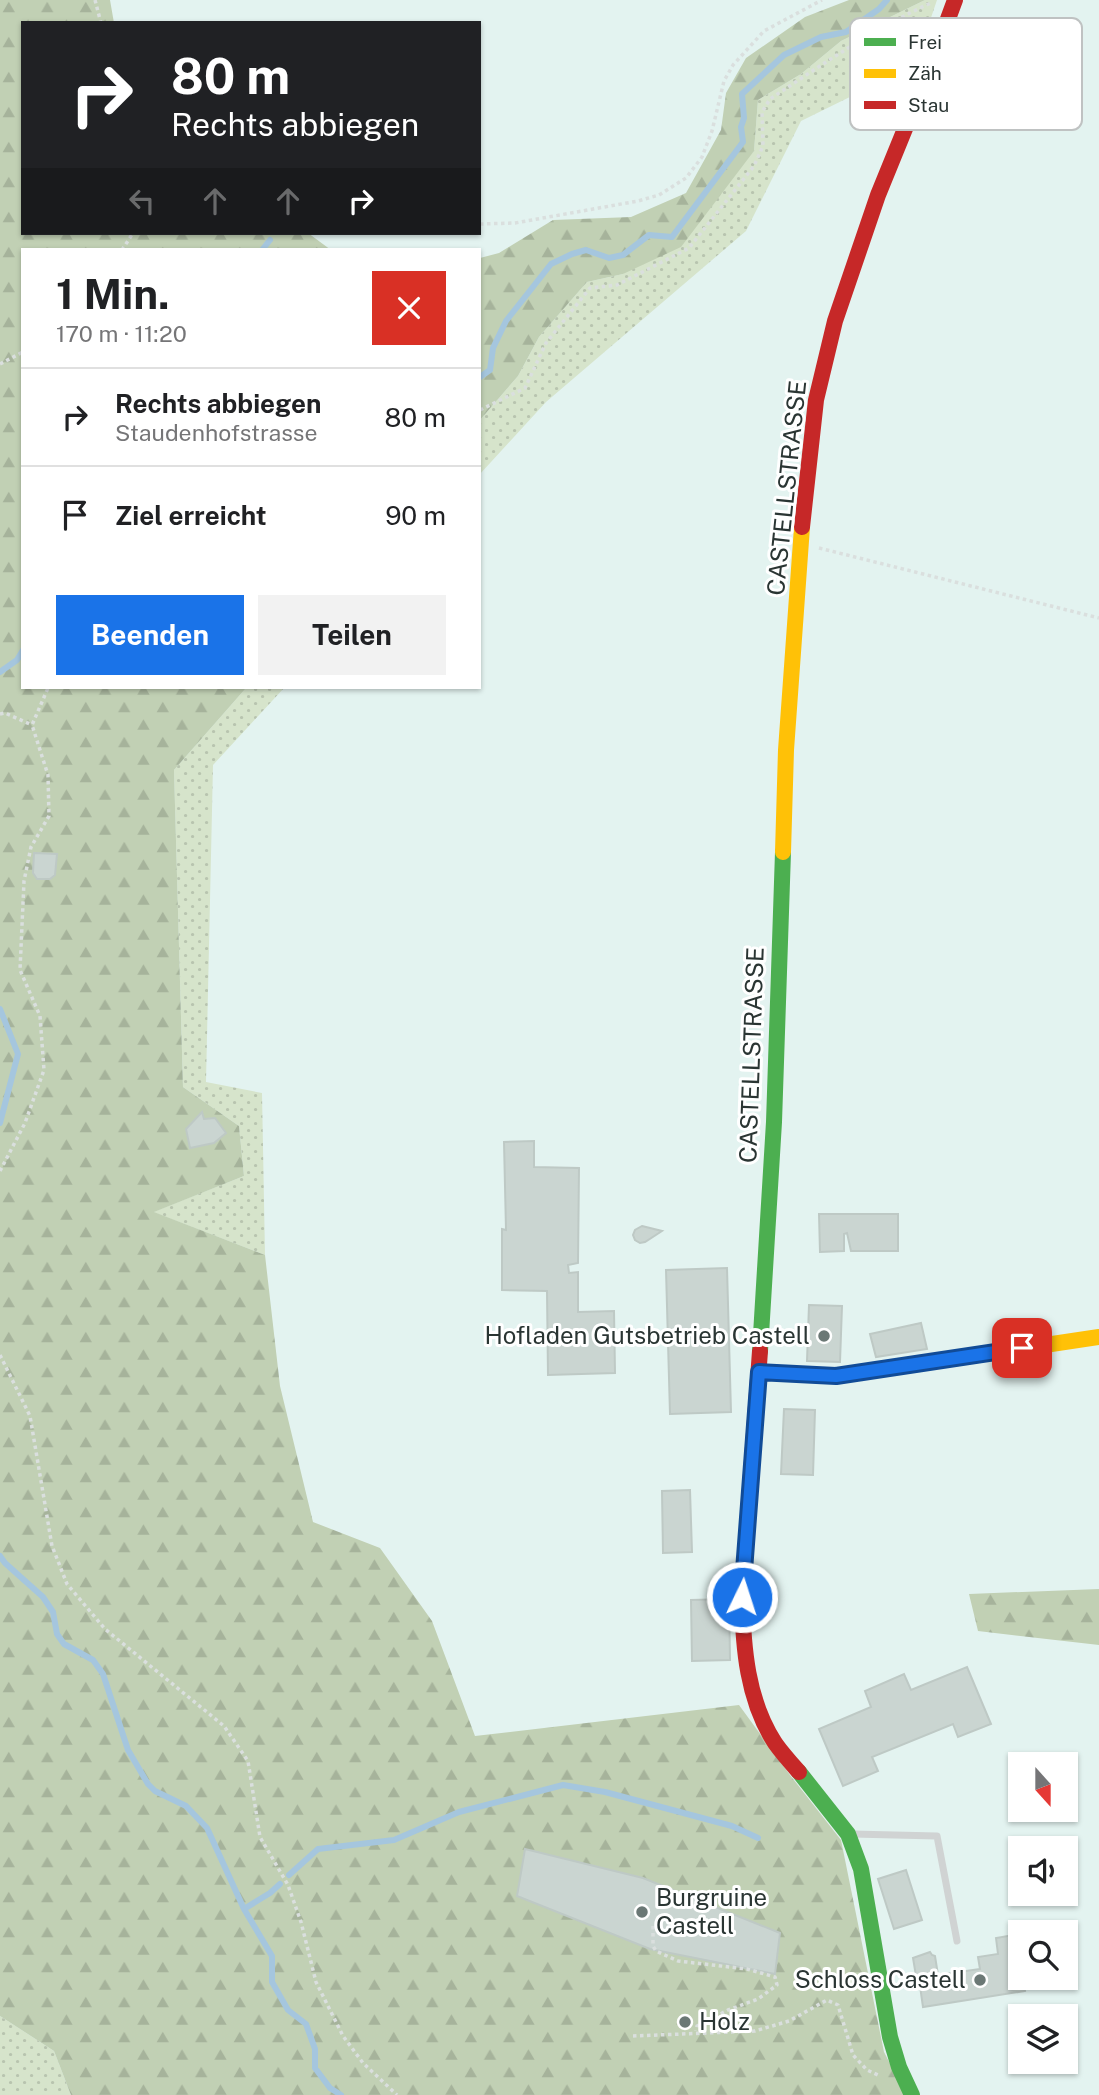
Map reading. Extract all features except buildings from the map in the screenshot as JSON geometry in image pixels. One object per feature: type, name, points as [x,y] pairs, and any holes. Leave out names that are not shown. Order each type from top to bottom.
[{"type":"street","name":"CASTELLSTRASSE","points":[[948,18],[954,0]]},
{"type":"street","name":"CASTELLSTRASSE","points":[[904,130],[878,195],[835,321],[816,400],[800,544],[786,750],[774,1122],[742,1597],[745,1660],[756,1703],[765,1725],[776,1744],[848,1834],[855,1849],[861,1869],[893,2051],[912,2095]]},
{"type":"street","points":[[759,1372],[836,1376],[1099,1337]]},
{"type":"lane","points":[[848,1834],[937,1836],[957,1941]]},
{"type":"path","points":[[95,0],[100,21]]},
{"type":"path","points":[[481,224],[515,223],[638,201],[659,195],[677,184],[686,178],[702,157],[712,131],[724,80],[733,65],[764,30],[822,0]]},
{"type":"path","points":[[900,18],[938,0]]},
{"type":"path","points":[[481,410],[525,388],[545,343],[590,288],[617,285],[689,248],[754,166],[763,146],[762,112],[770,99],[850,46]]},
{"type":"path","points":[[0,364],[21,353]]},
{"type":"path","points":[[800,544],[1099,618]]},
{"type":"path","points":[[0,1171],[25,1123],[44,1070],[40,1016],[20,970],[24,881],[31,847],[49,816],[48,775],[32,725],[48,689]]},
{"type":"path","points":[[0,714],[5,713],[32,725]]},
{"type":"path","points":[[0,1355],[30,1416],[52,1546],[67,1584],[105,1629],[224,1726],[248,1761],[260,1837],[288,1885],[301,1922],[316,1982],[343,2036],[363,2063],[397,2095]]},
{"type":"path","points":[[653,1926],[653,1946],[656,1951],[678,1961],[747,1969],[775,1977],[777,1985],[758,2000],[728,2010],[698,2026],[696,2032]]},
{"type":"path","points":[[633,2036],[755,2031],[789,2021],[827,2000],[838,2005],[853,2055],[867,2070],[884,2078]]},
{"type":"green space","points":[[0,0],[110,0],[114,21],[21,21],[21,235],[311,235],[328,248],[21,248],[21,689],[245,689],[174,770],[183,1087],[239,1126],[244,1176],[154,1212],[265,1255],[280,1386],[313,1522],[380,1548],[432,1621],[475,1736],[739,1705],[841,1840],[884,2052],[906,2095],[71,2095],[54,2051],[0,2016]]},
{"type":"green space","points":[[849,0],[925,0],[888,18],[850,18],[850,37],[801,74],[758,100],[754,151],[681,247],[623,274],[587,282],[539,337],[518,376],[481,419],[481,258],[499,253],[553,220],[631,217],[686,193],[721,130],[726,93],[746,58],[805,17]]},
{"type":"green space","points":[[925,0],[937,0],[931,18],[888,18]]},
{"type":"green space","points":[[850,37],[850,97],[801,121],[746,231],[546,402],[481,473],[481,419],[518,376],[539,337],[587,282],[623,274],[754,151],[758,100],[801,74]]},
{"type":"green space","points":[[245,689],[283,689],[213,765],[206,1082],[262,1093],[265,1255],[153,1212],[244,1176],[239,1126],[183,1087],[174,770]]},
{"type":"green space","points":[[1099,1589],[1099,1645],[978,1631],[969,1594]]},
{"type":"green space","points":[[0,2016],[54,2051],[71,2095],[0,2095]]},
{"type":"waterway","points":[[866,18],[887,0]]},
{"type":"waterway","points":[[481,376],[490,370],[493,348],[506,321],[551,264],[586,250],[609,258],[623,255],[649,235],[672,237],[743,142],[742,94],[784,55],[821,37],[850,29]]},
{"type":"waterway","points":[[264,248],[270,240]]},
{"type":"waterway","points":[[0,672],[17,660],[21,653]]},
{"type":"waterway","points":[[0,1009],[18,1054],[0,1123]]},
{"type":"waterway","points":[[0,1556],[43,1597],[53,1612],[57,1634],[64,1644],[93,1660],[103,1674],[128,1750],[148,1784],[155,1791],[186,1806],[207,1828],[244,1909],[272,1956],[272,1982],[288,2010],[306,2024],[315,2049],[315,2068],[330,2088],[341,2095]]},
{"type":"waterway","points":[[289,1875],[318,1849],[394,1840],[459,1812],[563,1785],[605,1792],[732,1826],[758,1838]]},
{"type":"waterway","points":[[244,1909],[280,1884]]},
{"type":"traffic: fast","points":[[760,1351],[774,1122],[783,852]]},
{"type":"traffic: fast","points":[[799,1772],[848,1834],[861,1869],[890,2037],[899,2067],[912,2095]]},
{"type":"traffic: slow","points":[[783,852],[786,750],[802,527]]},
{"type":"traffic: slow","points":[[759,1372],[836,1376],[1099,1337]]},
{"type":"traffic: jam","points":[[948,18],[955,0]]},
{"type":"traffic: jam","points":[[802,527],[816,400],[835,321],[878,195],[904,130]]},
{"type":"traffic: jam","points":[[760,1351],[742,1597],[744,1635],[748,1673],[758,1709],[775,1743],[799,1772]]},
{"type":"place","name":"Hofladen Gutsbetrieb Castell","points":[[824,1336]]},
{"type":"place","name":"Burgruine Castell","points":[[642,1912]]},
{"type":"place","name":"Schloss Castell","points":[[980,1980]]},
{"type":"place","name":"Holz","points":[[685,2022]]},
{"type":"route","points":[[742,1597],[759,1372],[836,1376],[1022,1348]]}]
